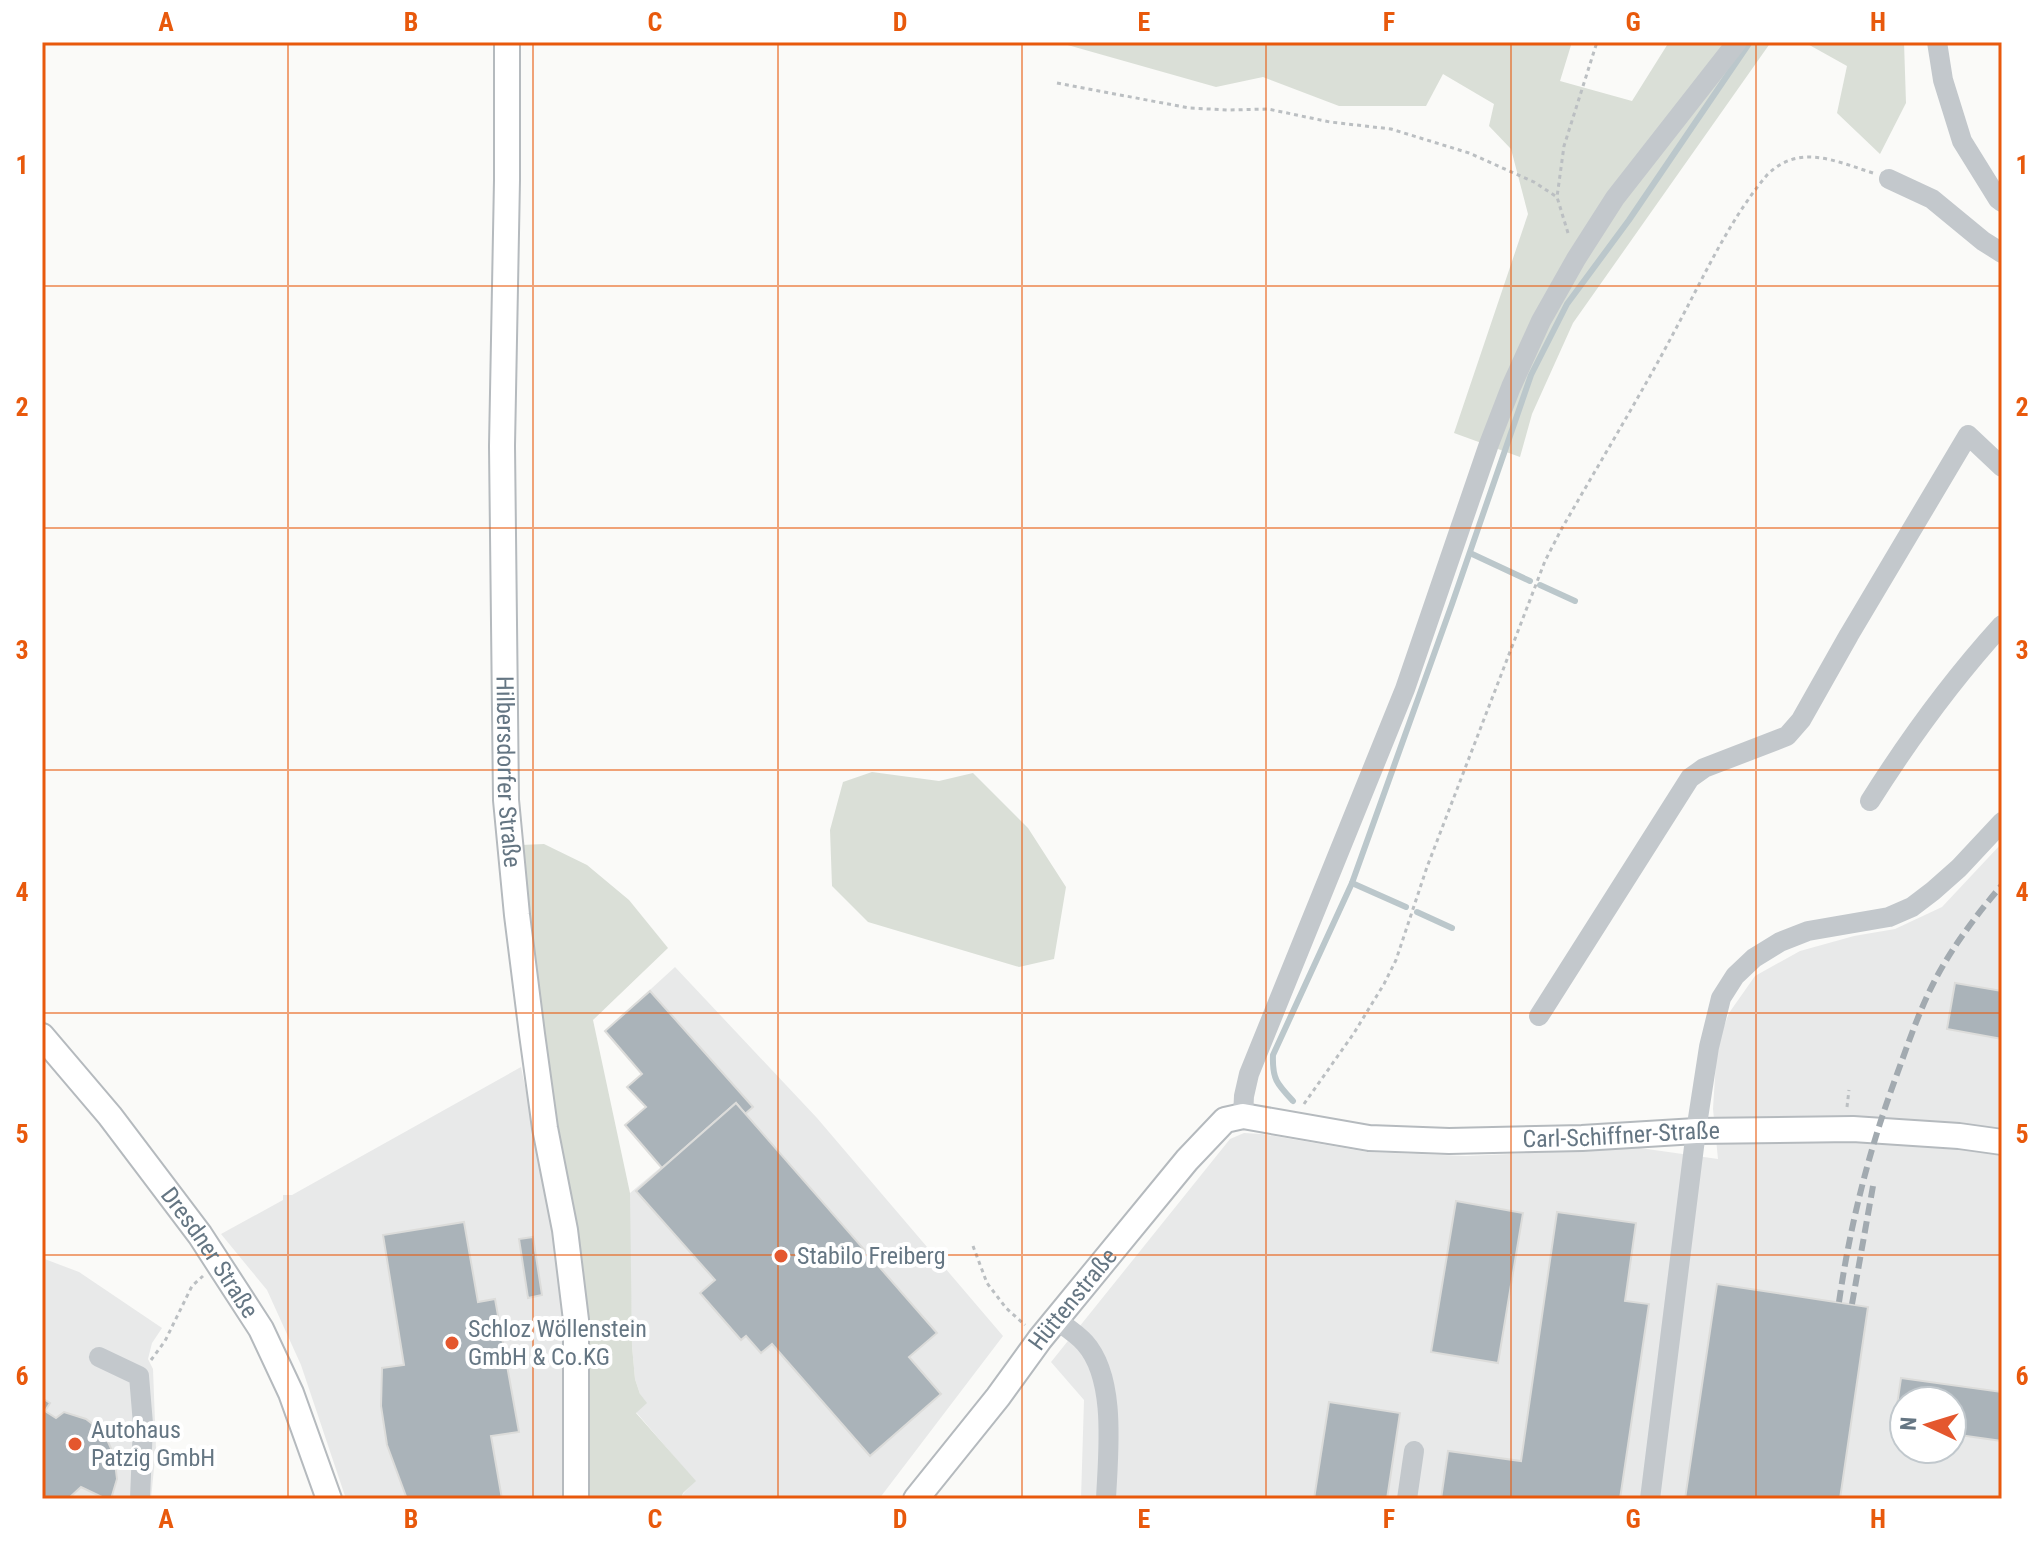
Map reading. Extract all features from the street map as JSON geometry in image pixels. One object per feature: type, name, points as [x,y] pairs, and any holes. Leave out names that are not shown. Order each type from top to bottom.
[{"type":"main road","name":"Hilbersdorfer Straße","points":[[507,42],[502,446],[506,800],[532,1034],[545,1128],[565,1230],[576,1320],[576,1499]]},
{"type":"main road","name":"Dresdner Straße","points":[[42,1036],[110,1116],[218,1263],[261,1329],[291,1393],[329,1499]]},
{"type":"main road","name":"Carl-Schiffner-Straße","points":[[1243,1116],[1369,1138],[1449,1141],[1696,1131],[1885,1130],[2002,1142]]},
{"type":"main road","name":"Hüttenstraße","points":[[916,1499],[1048,1330],[1204,1141],[1225,1120],[1243,1116]]},
{"type":"street","points":[[1243,1116],[1249,1074],[1405,689],[1500,415],[1541,321],[1615,198],[1737,42]]},
{"type":"street","points":[[1937,42],[1943,80],[1962,141],[2002,202]]},
{"type":"street","points":[[1881,176],[1932,199],[2002,253]]},
{"type":"street","points":[[1539,1016],[1690,778],[1704,768],[1787,736],[1801,720],[1968,435],[2002,467]]},
{"type":"street","points":[[1870,801],[1906,744],[1973,657],[2002,625]]},
{"type":"street","points":[[1650,1499],[1696,1131],[1714,1022],[1721,998],[1735,976],[1754,958],[1780,942],[1808,931],[1889,917],[1912,907],[1959,868],[2002,822]]},
{"type":"street","points":[[1048,1330],[1076,1334],[1097,1360],[1105,1385],[1108,1438],[1106,1499]]},
{"type":"street","points":[[99,1357],[139,1376],[143,1424],[140,1499]]},
{"type":"street","points":[[1407,1499],[1414,1451]]},
{"type":"path","points":[[1576,259],[1557,197],[1564,146],[1597,42]]},
{"type":"path","points":[[1057,83],[1189,108],[1268,109],[1330,122],[1391,129],[1469,153],[1534,182],[1557,197]]},
{"type":"path","points":[[1299,1127],[1304,1102],[1354,1033],[1396,960],[1427,867],[1545,561],[1732,223],[1773,168],[1788,161],[1804,157],[1823,158],[1881,176]]},
{"type":"path","points":[[973,1246],[987,1283],[1006,1308],[1048,1330]]},
{"type":"path","points":[[139,1376],[165,1341],[192,1286],[218,1263]]},
{"type":"shaded area","points":[[1057,42],[1572,42],[1560,81],[1632,101],[1669,42],[1771,42],[1573,323],[1532,414],[1520,457],[1454,433],[1528,214],[1511,149],[1489,126],[1494,104],[1443,74],[1426,106],[1339,106],[1263,77],[1216,87]]},
{"type":"shaded area","points":[[1804,42],[1904,42],[1906,103],[1880,154],[1837,113],[1847,66]]},
{"type":"shaded area","points":[[872,772],[939,781],[973,773],[1028,828],[1066,887],[1054,959],[1019,967],[868,922],[832,886],[830,830],[843,782]]},
{"type":"shaded area","points":[[2002,843],[2002,1499],[1081,1499],[1084,1400],[1051,1362],[1230,1139],[1244,1133],[1262,1134],[1367,1152],[1466,1156],[1640,1148],[1718,1159],[1713,1109],[1717,1044],[1729,1013],[1755,976],[1800,951],[1854,936],[1895,929],[1942,907]]},
{"type":"shaded area","points":[[544,844],[587,865],[629,900],[668,948],[593,1020],[630,1193],[632,1346],[635,1379],[647,1403],[636,1413],[696,1481],[681,1499],[589,1499],[587,1328],[582,1258],[544,1048],[521,845]]},
{"type":"shaded area","points":[[675,967],[817,1118],[1003,1336],[879,1499],[681,1499],[695,1481],[636,1412],[640,1394],[635,1379],[632,1346],[629,1198],[630,1193],[661,1167],[625,1125],[646,1107],[627,1087],[642,1074],[605,1031]]},
{"type":"shaded area","points":[[521,1067],[550,1206],[562,1305],[570,1499],[346,1499],[301,1365],[267,1290],[221,1234],[283,1200],[283,1195],[292,1195]]},
{"type":"shaded area","points":[[42,1258],[79,1272],[162,1328],[152,1343],[148,1359],[153,1369],[156,1448],[151,1499],[42,1499]]},
{"type":"building","points":[[1955,983],[2002,991],[2002,1039],[1947,1029]]},
{"type":"building","points":[[650,991],[753,1107],[745,1114],[736,1103],[662,1168],[625,1125],[646,1107],[627,1087],[642,1074],[605,1031]]},
{"type":"building","name":"Stabilo Freiberg","points":[[736,1103],[937,1333],[909,1357],[941,1394],[870,1456],[772,1344],[761,1353],[746,1336],[741,1340],[700,1293],[715,1280],[636,1191]]},
{"type":"building","points":[[1456,1201],[1523,1213],[1498,1363],[1431,1352]]},
{"type":"building","points":[[1557,1212],[1636,1223],[1625,1301],[1649,1304],[1620,1499],[1441,1499],[1448,1451],[1521,1461]]},
{"type":"building","name":"Schloz Wöllenstein GmbH & Co.KG","points":[[464,1222],[478,1302],[495,1299],[519,1432],[491,1436],[502,1499],[407,1499],[387,1445],[381,1406],[382,1368],[404,1365],[383,1235]]},
{"type":"building","points":[[533,1237],[542,1295],[528,1298],[519,1239]]},
{"type":"building","points":[[1717,1284],[1868,1307],[1840,1499],[1685,1499]]},
{"type":"building","points":[[1901,1378],[1952,1385],[1900,1385]]},
{"type":"building","points":[[1968,1387],[2002,1392],[2002,1441],[1968,1436]]},
{"type":"building","name":"Autohaus Patzig GmbH","points":[[42,1398],[50,1403],[45,1411],[56,1418],[64,1412],[86,1419],[104,1433],[114,1455],[117,1479],[111,1499],[81,1487],[68,1499],[44,1497]]},
{"type":"building","points":[[1329,1402],[1400,1413],[1387,1499],[1314,1499]]},
{"type":"waterway","points":[[1293,1101],[1277,1081],[1273,1055],[1352,883],[1531,375],[1567,304],[1629,220],[1750,42]]},
{"type":"waterway","points":[[1470,553],[1530,581]]},
{"type":"waterway","points":[[1540,585],[1575,601]]},
{"type":"waterway","points":[[1352,883],[1406,907]]},
{"type":"waterway","points":[[1417,912],[1452,928]]},
{"type":"railway","points":[[1839,1302],[1869,1160],[1914,1028],[1929,992],[1950,955],[2002,885]]},
{"type":"railway","points":[[1852,1304],[1873,1186]]},
{"type":"place","name":"Stabilo Freiberg","points":[[781,1256]]},
{"type":"place","name":"Schloz Wöllenstein GmbH & Co.KG","points":[[452,1343]]},
{"type":"place","name":"Autohaus Patzig GmbH","points":[[75,1444]]}]
